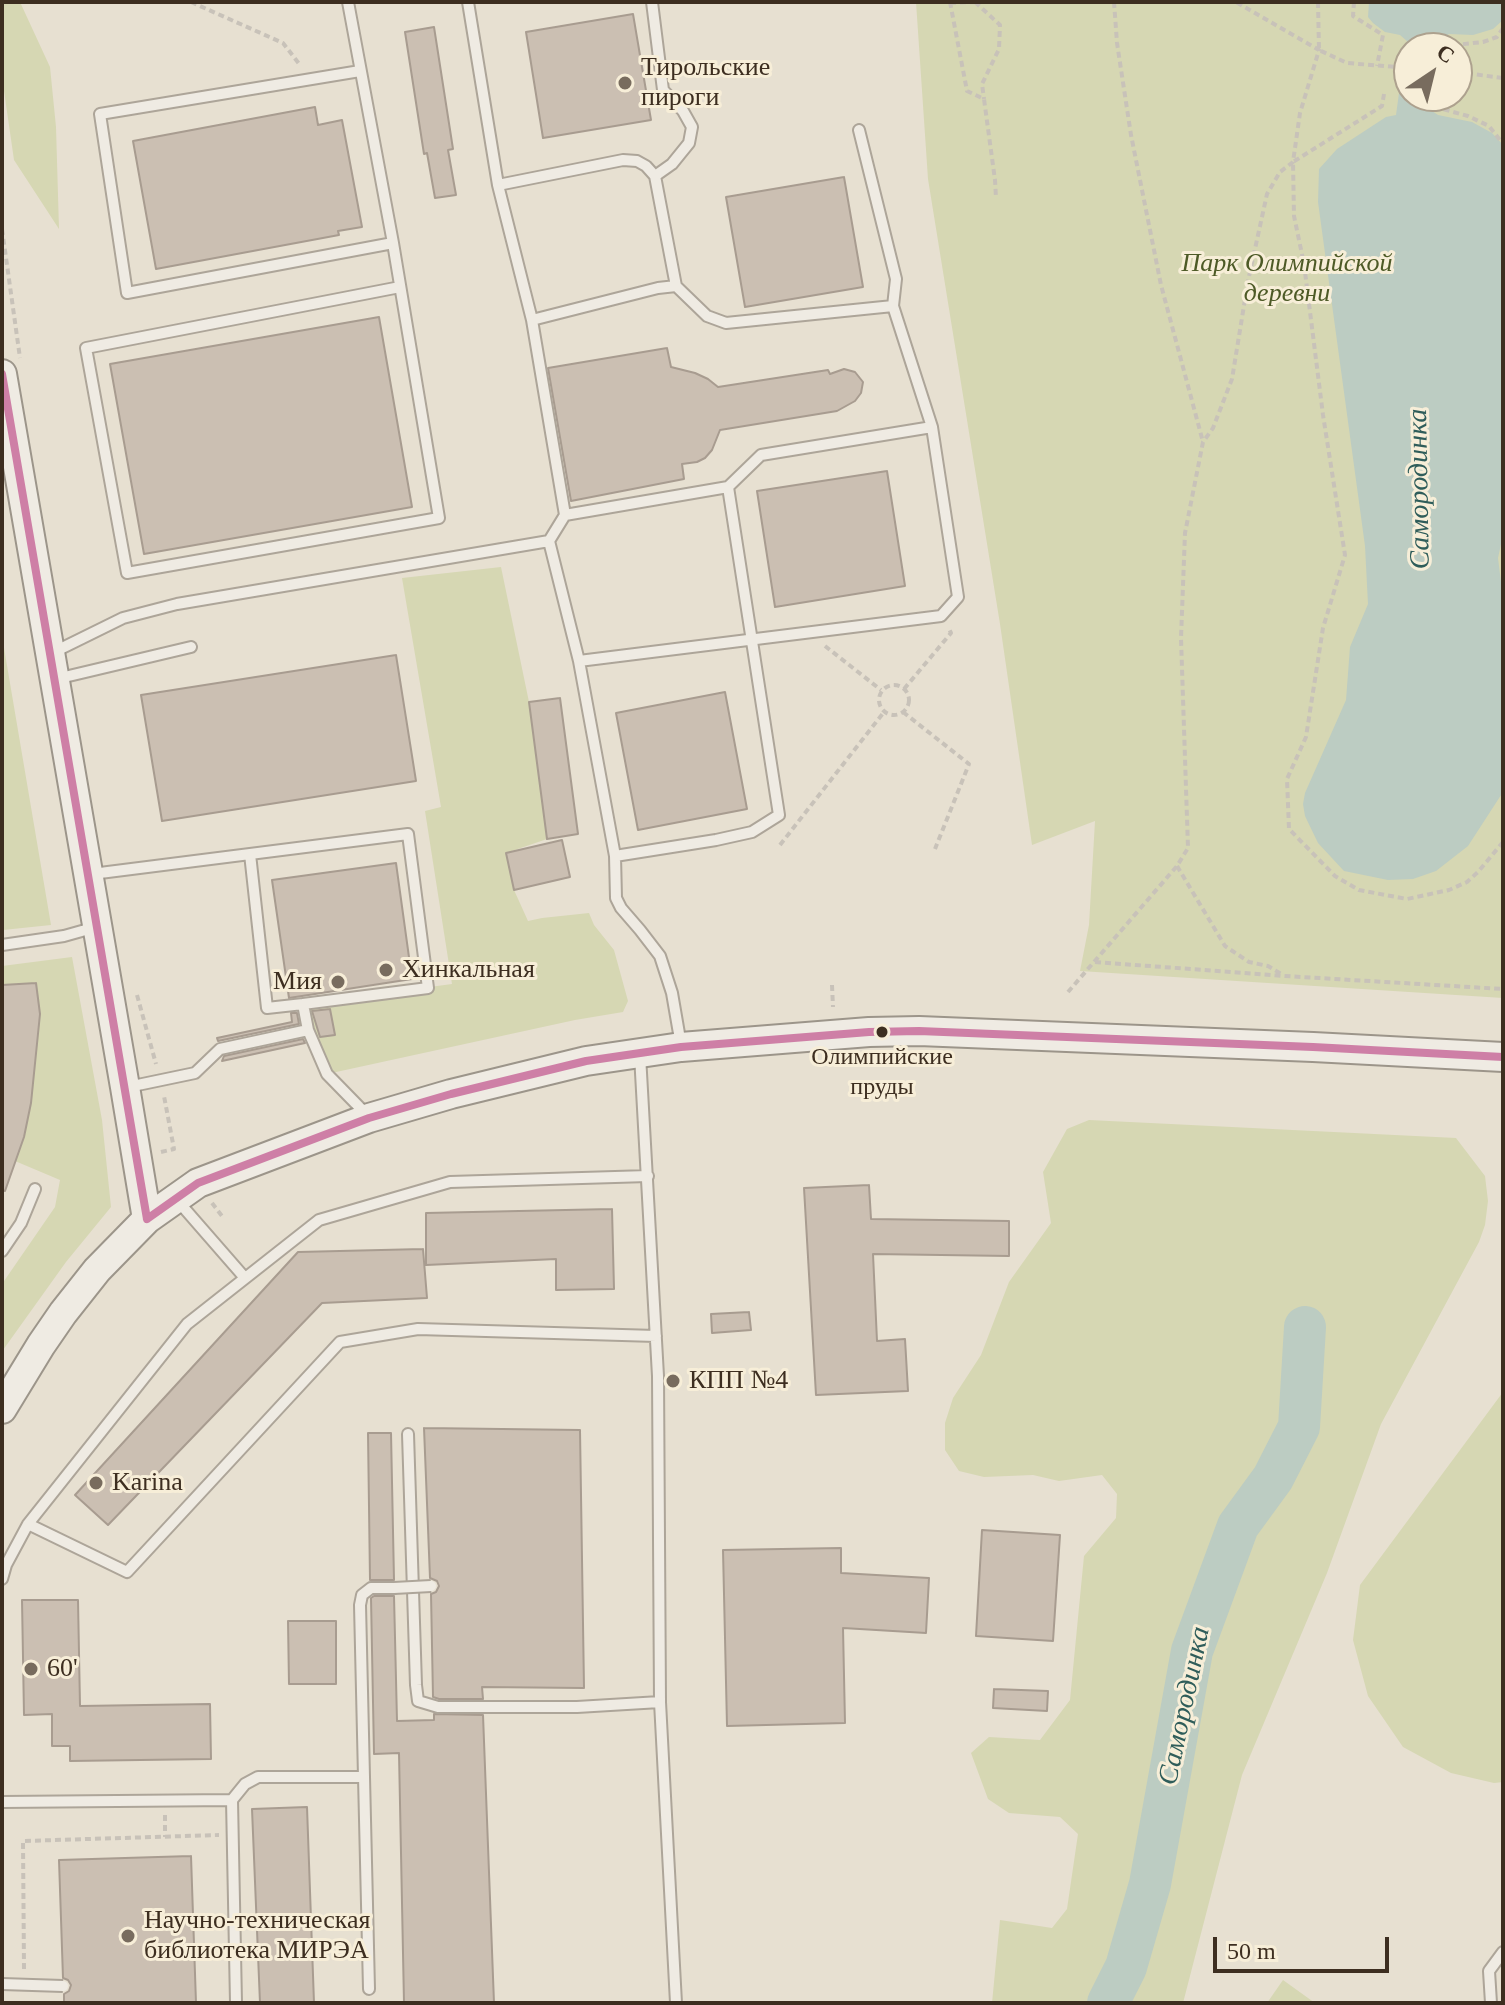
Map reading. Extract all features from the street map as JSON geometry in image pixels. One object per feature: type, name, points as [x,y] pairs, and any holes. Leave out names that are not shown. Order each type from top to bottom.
[{"type":"street","points":[[2,374],[147,1219]]},
{"type":"street","points":[[2,1409],[14,1379],[97,1270],[147,1219],[198,1183],[369,1118],[451,1094],[571,1065],[681,1047],[919,1031],[1503,1057]]},
{"type":"lane","points":[[348,2],[393,243],[439,518],[127,573],[86,348],[400,287]]},
{"type":"lane","points":[[468,2],[498,185],[532,320],[565,515],[549,541],[579,661],[615,856],[616,898],[660,956],[672,993],[681,1047]]},
{"type":"lane","points":[[652,2],[663,90],[683,111],[692,127],[689,143],[672,164],[655,176]]},
{"type":"lane","points":[[360,71],[100,114],[127,293],[393,243]]},
{"type":"lane","points":[[579,661],[941,616],[958,597],[932,427],[893,306],[896,279],[859,130]]},
{"type":"lane","points":[[498,185],[623,160],[637,161],[646,166],[655,176],[676,286],[707,316],[726,323],[893,306]]},
{"type":"lane","points":[[532,320],[676,286]]},
{"type":"lane","points":[[565,515],[728,487],[761,455],[932,427]]},
{"type":"lane","points":[[615,856],[752,832],[779,815],[728,487]]},
{"type":"lane","points":[[52,667],[123,618],[177,604],[549,541]]},
{"type":"lane","points":[[52,667],[191,647]]},
{"type":"lane","points":[[88,875],[250,854],[408,834],[428,988],[267,1008],[250,854]]},
{"type":"lane","points":[[2,945],[64,936],[98,927]]},
{"type":"lane","points":[[303,1004],[308,1030],[327,1074],[369,1118]]},
{"type":"lane","points":[[125,1087],[195,1073],[220,1049],[308,1030]]},
{"type":"lane","points":[[640,1053],[658,1376],[660,1702],[676,2003]]},
{"type":"lane","points":[[2,1579],[28,1524],[187,1324],[319,1220],[450,1182],[648,1176]]},
{"type":"lane","points":[[2,1251],[21,1223],[35,1189]]},
{"type":"lane","points":[[176,1198],[245,1278]]},
{"type":"lane","points":[[28,1524],[127,1572],[340,1342],[418,1329],[656,1336]]},
{"type":"lane","points":[[408,1434],[418,1701],[438,1707],[546,1707],[660,1702]]},
{"type":"lane","points":[[369,1989],[360,1605],[362,1595],[371,1588],[431,1586]]},
{"type":"lane","points":[[236,2003],[232,1800],[245,1784],[258,1777],[364,1777]]},
{"type":"lane","points":[[2,1802],[232,1800]]},
{"type":"lane","points":[[1491,2003],[1489,1971],[1503,1952]]},
{"type":"lane","points":[[1489,1971],[1503,1975]]},
{"type":"lane","points":[[2,1984],[63,1986]]},
{"type":"path","points":[[191,2],[283,43],[311,79]]},
{"type":"path","points":[[984,99],[967,91],[950,2],[975,2],[1000,25],[999,49],[982,84],[995,180],[996,198]]},
{"type":"path","points":[[1114,2],[1131,135],[1161,285],[1203,442]]},
{"type":"path","points":[[1236,2],[1347,63],[1393,67]]},
{"type":"path","points":[[1318,2],[1319,50],[1300,113],[1293,162],[1294,216],[1304,264],[1345,555],[1323,628],[1306,737],[1287,779],[1289,829],[1335,876],[1359,890],[1407,899],[1449,890],[1467,882],[1503,842]]},
{"type":"path","points":[[1354,2],[1353,16],[1383,35],[1377,66]]},
{"type":"path","points":[[1473,43],[1497,37],[1503,28]]},
{"type":"path","points":[[1473,74],[1503,78]]},
{"type":"path","points":[[1068,992],[1177,866],[1188,848],[1181,638],[1185,533],[1203,442],[1213,428],[1232,379],[1248,281],[1267,194],[1280,172],[1382,106],[1384,94]]},
{"type":"path","points":[[1453,112],[1489,126],[1503,144]]},
{"type":"path","points":[[2,229],[13,312]]},
{"type":"path","points":[[904,689],[951,633],[941,616]]},
{"type":"path","points":[[807,633],[882,691]]},
{"type":"path","points":[[891,685],[904,689],[909,698],[907,708],[894,715],[884,712],[879,704],[882,691],[891,685]]},
{"type":"path","points":[[780,845],[884,712]]},
{"type":"path","points":[[903,712],[969,764],[935,849]]},
{"type":"path","points":[[1177,866],[1225,946],[1249,962],[1268,966],[1285,976]]},
{"type":"path","points":[[1095,962],[1503,989]]},
{"type":"path","points":[[832,985],[833,1007]]},
{"type":"path","points":[[24,1974],[23,1841],[233,1835]]},
{"type":"green space","points":[[2,2],[20,2],[50,67],[56,127],[59,229],[14,160],[2,77]]},
{"type":"green space","name":"Парк Олимпийской деревни","points":[[916,2],[1503,2],[1503,998],[1080,971],[1089,925],[1095,821],[1032,845],[1000,624],[928,179]]},
{"type":"green space","points":[[501,567],[529,702],[547,839],[506,853],[514,890],[528,921],[589,913],[594,925],[614,950],[628,1001],[623,1012],[327,1074],[303,1004],[452,984],[425,811],[441,807],[402,578]]},
{"type":"green space","points":[[2,636],[51,925],[3,930],[2,926]]},
{"type":"green space","points":[[72,957],[102,1120],[111,1207],[66,1262],[3,1350],[2,1284],[55,1207],[60,1180],[15,1161],[31,1103],[40,1013],[36,983],[2,985],[2,966]]},
{"type":"green space","points":[[1089,1120],[1456,1138],[1485,1176],[1488,1201],[1479,1242],[1381,1424],[1327,1573],[1242,1775],[1183,2003],[992,2003],[1000,1920],[1052,1928],[1067,1909],[1078,1834],[1060,1817],[1009,1813],[988,1799],[971,1753],[989,1737],[1040,1740],[1070,1700],[1084,1556],[1116,1518],[1117,1494],[1102,1475],[1059,1481],[1033,1475],[984,1477],[959,1471],[945,1450],[945,1423],[953,1398],[981,1355],[1009,1282],[1051,1223],[1043,1172],[1067,1129]]},
{"type":"green space","points":[[1503,1392],[1503,1782],[1494,1783],[1451,1773],[1403,1747],[1368,1696],[1353,1640],[1360,1585]]},
{"type":"green space","points":[[1283,1980],[1315,2003],[1267,2003]]},
{"type":"water","points":[[1369,2],[1503,2],[1503,20],[1493,29],[1473,35],[1473,32],[1393,34],[1385,32],[1368,17]]},
{"type":"water","points":[[1396,112],[1434,112],[1472,122],[1492,133],[1503,145],[1503,535],[1498,558],[1503,598],[1503,792],[1468,846],[1436,871],[1413,879],[1388,880],[1344,871],[1318,843],[1305,816],[1303,804],[1346,700],[1350,647],[1368,604],[1365,546],[1318,202],[1319,169],[1337,149],[1386,117],[1396,115]]},
{"type":"building","points":[[633,14],[651,120],[543,138],[526,32]]},
{"type":"building","points":[[434,27],[453,149],[448,150],[456,195],[435,198],[427,153],[424,154],[405,32]]},
{"type":"building","points":[[315,107],[318,125],[342,120],[362,227],[338,231],[339,235],[156,269],[133,141]]},
{"type":"building","points":[[844,177],[863,287],[745,307],[726,197]]},
{"type":"building","points":[[379,317],[412,507],[144,554],[110,364]]},
{"type":"building","points":[[667,348],[671,367],[695,373],[718,387],[828,370],[830,374],[844,369],[855,372],[863,382],[861,393],[855,401],[837,411],[720,430],[705,458],[682,464],[684,479],[571,501],[548,368]]},
{"type":"building","points":[[887,471],[905,586],[775,607],[757,491]]},
{"type":"building","points":[[396,655],[416,781],[162,821],[141,695]]},
{"type":"building","points":[[725,692],[747,809],[638,830],[616,713]]},
{"type":"building","points":[[560,698],[578,834],[547,839],[529,702]]},
{"type":"building","points":[[562,840],[570,877],[514,890],[506,853]]},
{"type":"building","points":[[396,863],[412,979],[289,998],[272,880]]},
{"type":"building","points":[[36,983],[40,1014],[31,1103],[24,1137],[5,1191],[2,1190],[2,985]]},
{"type":"building","points":[[330,1009],[335,1035],[320,1037],[312,1011]]},
{"type":"building","points":[[291,1013],[297,1013],[299,1024],[218,1041],[217,1038],[292,1022]]},
{"type":"building","points":[[303,1039],[305,1043],[222,1061],[224,1056]]},
{"type":"building","points":[[869,1185],[871,1219],[1009,1221],[1009,1256],[873,1254],[877,1341],[905,1339],[908,1391],[816,1395],[804,1188]]},
{"type":"building","points":[[612,1209],[614,1289],[556,1290],[556,1259],[426,1265],[426,1213]]},
{"type":"building","points":[[423,1249],[427,1298],[322,1303],[108,1525],[75,1495],[298,1252]]},
{"type":"building","points":[[749,1312],[751,1330],[712,1333],[711,1314]]},
{"type":"building","points":[[424,1428],[580,1430],[584,1688],[482,1687],[483,1699],[433,1697],[431,1594],[439,1586],[437,1581],[430,1578]]},
{"type":"building","points":[[368,1433],[391,1433],[394,1580],[370,1580]]},
{"type":"building","points":[[982,1530],[1060,1535],[1053,1641],[976,1636]]},
{"type":"building","points":[[841,1548],[841,1573],[929,1578],[926,1633],[843,1628],[845,1723],[727,1726],[723,1550]]},
{"type":"building","points":[[394,1596],[397,1721],[434,1720],[434,1714],[483,1715],[494,2003],[404,2003],[399,1753],[374,1754],[371,1598]]},
{"type":"building","points":[[22,1600],[78,1600],[80,1706],[210,1704],[211,1759],[70,1761],[70,1746],[52,1746],[52,1714],[24,1715]]},
{"type":"building","points":[[288,1621],[336,1621],[336,1684],[289,1684]]},
{"type":"building","points":[[994,1689],[1048,1691],[1047,1711],[993,1708]]},
{"type":"building","points":[[307,1807],[314,2003],[260,2003],[252,1809]]},
{"type":"building","name":"Научно-техническая библиотека МИРЭА","points":[[191,1856],[196,2003],[64,2003],[64,1994],[71,1985],[63,1978],[59,1860]]},
{"type":"waterway","name":"Самородинка","points":[[1108,2003],[1126,1967],[1150,1884],[1192,1651],[1238,1526],[1273,1478],[1299,1427],[1305,1327]]},
{"type":"transit line","points":[[2,374],[147,1219]]},
{"type":"transit line","points":[[147,1219],[198,1183],[369,1118],[586,1061],[681,1047],[919,1031],[1503,1057]]},
{"type":"place","name":"Тирольские пироги","points":[[625,83]]},
{"type":"place","name":"Хинкальная","points":[[386,970]]},
{"type":"place","name":"Мия","points":[[338,982]]},
{"type":"place","name":"Олимпийские пруды","points":[[882,1032]]},
{"type":"place","name":"КПП №4","points":[[673,1381]]},
{"type":"place","name":"Karina","points":[[96,1483]]},
{"type":"place","name":"60'","points":[[31,1669]]},
{"type":"place","name":"Научно-техническая библиотека МИРЭА","points":[[128,1936]]}]
